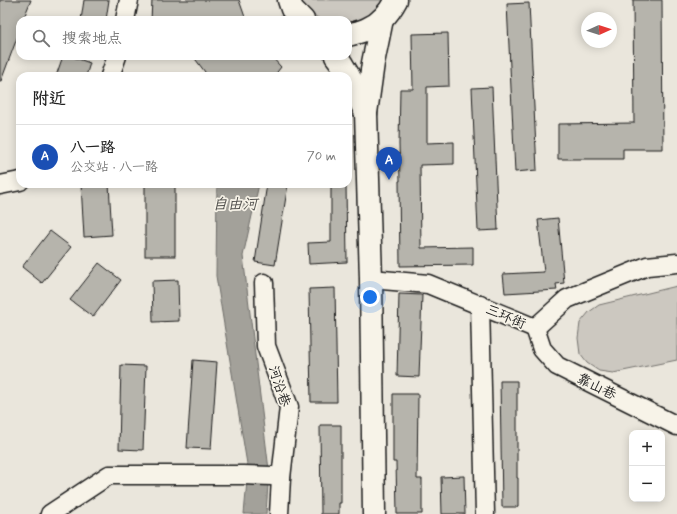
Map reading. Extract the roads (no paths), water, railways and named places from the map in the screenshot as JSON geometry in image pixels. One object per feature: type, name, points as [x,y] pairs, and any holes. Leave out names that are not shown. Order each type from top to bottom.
[{"type":"main road","points":[[289,0],[292,9],[299,16]]},
{"type":"main road","points":[[352,34],[367,29],[382,19],[396,0]]},
{"type":"main road","points":[[374,514],[371,279],[366,113],[373,63],[382,19]]},
{"type":"main road","points":[[339,60],[346,72]]},
{"type":"main road","points":[[352,82],[366,113]]},
{"type":"street","points":[[126,16],[129,0]]},
{"type":"street","points":[[111,72],[115,60]]},
{"type":"street","points":[[0,185],[16,182]]},
{"type":"street","name":"三环街","points":[[371,279],[428,284],[534,328],[567,299],[647,266],[677,263]]},
{"type":"street","name":"河沿巷","points":[[264,283],[266,346],[289,407],[276,477],[279,514]]},
{"type":"street","points":[[480,305],[485,514]]},
{"type":"street","name":"靠山巷","points":[[534,328],[542,349],[557,366],[677,426]]},
{"type":"street","points":[[50,514],[109,475],[243,475],[276,477]]},
{"type":"water","name":"自由河","points":[[217,188],[258,188],[243,256],[269,470],[266,514],[244,514],[248,470],[216,276]]},
{"type":"place","name":"八一路","points":[[389,180]]}]
